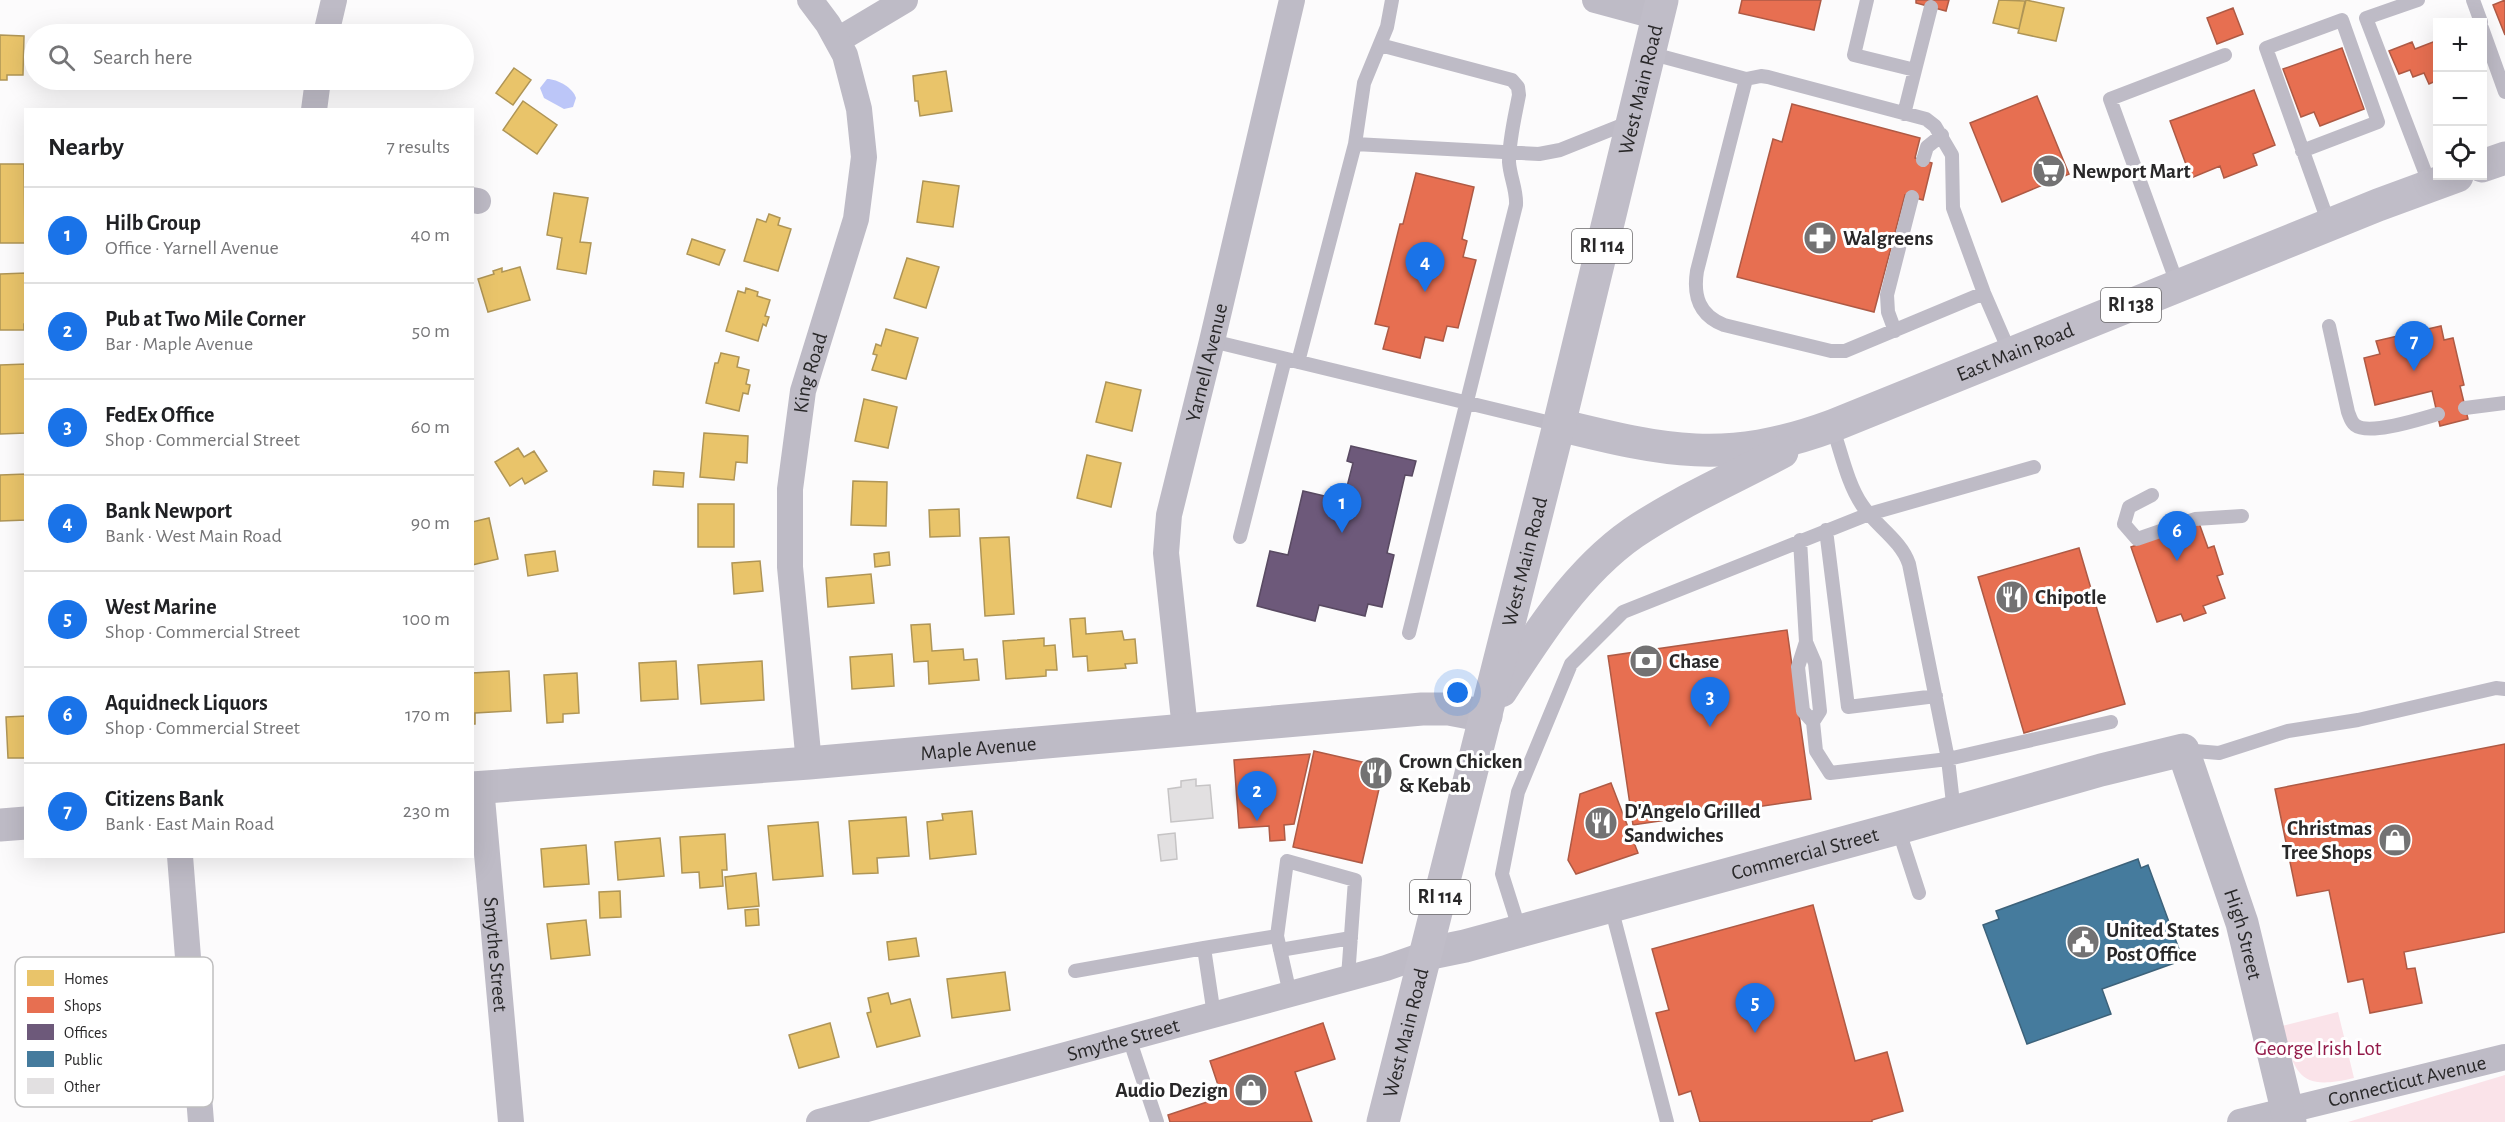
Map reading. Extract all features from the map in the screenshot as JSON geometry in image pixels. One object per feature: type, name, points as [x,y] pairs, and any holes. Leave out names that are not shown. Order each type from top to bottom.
[{"type":"main road","name":"West Main Road","points":[[1383,1122],[1559,425],[1660,8]]},
{"type":"main road","points":[[2487,164],[2505,158]]},
{"type":"main road","name":"East Main Road","points":[[1559,425],[1646,446],[1712,452],[1773,444],[1832,426],[2329,224],[2444,180]]},
{"type":"main road","points":[[1486,716],[1545,626],[1590,572],[1619,544],[1660,516],[1832,426]]},
{"type":"street","points":[[328,24],[334,0]]},
{"type":"street","name":"King Road","points":[[809,763],[790,567],[790,489],[803,391],[856,219],[864,157],[863,134],[853,81],[838,40],[810,0]]},
{"type":"street","points":[[838,40],[905,0]]},
{"type":"street","name":"Yarnell Avenue","points":[[1185,729],[1166,553],[1166,534],[1292,0]]},
{"type":"street","points":[[1595,0],[1660,8]]},
{"type":"street","points":[[314,108],[317,90]]},
{"type":"street","name":"Maple Avenue","points":[[477,787],[809,763],[1422,709],[1449,709],[1486,716]]},
{"type":"street","name":"Commercial Street","points":[[1426,954],[1611,907],[2101,770],[2183,750]]},
{"type":"street","name":"High Street","points":[[2183,750],[2242,923],[2288,1116]]},
{"type":"street","name":"Smythe Street","points":[[477,787],[511,1122]]},
{"type":"street","points":[[0,825],[24,823]]},
{"type":"street","points":[[180,858],[188,957]]},
{"type":"street","name":"Smythe Street","points":[[819,1122],[1386,968],[1426,954]]},
{"type":"street","name":"Connecticut Avenue","points":[[2240,1122],[2288,1116],[2505,1057]]},
{"type":"street","points":[[200,1107],[201,1122]]},
{"type":"lane","points":[[1240,537],[1355,144],[1364,83],[1380,45],[1392,0]]},
{"type":"lane","points":[[1867,0],[1854,56],[1915,70]]},
{"type":"lane","points":[[2418,0],[2366,18],[2433,157]]},
{"type":"lane","points":[[2473,0],[2480,18]]},
{"type":"lane","points":[[1904,114],[1931,7]]},
{"type":"lane","points":[[2302,151],[2378,122],[2342,20],[2266,48],[2302,151],[2329,224]]},
{"type":"lane","points":[[2487,42],[2505,92]]},
{"type":"lane","points":[[1380,45],[1512,80],[1518,87],[1519,94],[1509,153],[1510,174],[1516,196],[1515,205],[1409,633]]},
{"type":"lane","points":[[1649,53],[1746,79],[1753,76],[1768,77],[1931,122],[1942,135],[1952,155],[1953,208],[1984,293],[2010,353]]},
{"type":"lane","points":[[2178,285],[2110,99],[2225,56]]},
{"type":"lane","points":[[1746,79],[1697,271],[1695,289],[1699,304],[1708,316],[1724,325],[1831,351],[1851,350],[1984,293]]},
{"type":"lane","points":[[1355,144],[1509,153],[1549,153],[1632,122]]},
{"type":"lane","points":[[1923,160],[1927,147],[1942,135]]},
{"type":"lane","points":[[1895,331],[1888,312],[1887,295],[1912,197]]},
{"type":"lane","points":[[2329,326],[2348,412],[2355,425],[2363,429],[2379,428],[2438,414]]},
{"type":"lane","points":[[1212,341],[1559,425]]},
{"type":"lane","points":[[2465,408],[2505,403]]},
{"type":"lane","points":[[1832,426],[1855,491],[1869,514],[1906,556],[1948,759],[1954,812]]},
{"type":"lane","points":[[1520,931],[1502,874],[1518,792],[1571,664],[1623,612],[1869,514],[2034,467]]},
{"type":"lane","points":[[2152,495],[2129,507],[2124,524],[2137,539],[2195,519],[2242,516]]},
{"type":"lane","points":[[1826,530],[1848,707],[1936,696]]},
{"type":"lane","points":[[1800,540],[1806,642],[1815,663],[1820,711],[1813,722],[1816,751],[1830,773],[1948,759],[2111,722]]},
{"type":"lane","points":[[2183,750],[2220,753],[2288,731],[2358,720],[2496,688],[2505,689]]},
{"type":"lane","points":[[1898,828],[1918,892]]},
{"type":"lane","points":[[1290,994],[1278,943],[1287,861],[1356,880],[1348,977]]},
{"type":"lane","points":[[1611,907],[1667,1122]]},
{"type":"lane","points":[[1076,971],[1204,948],[1351,938]]},
{"type":"lane","points":[[1204,948],[1214,1015]]},
{"type":"lane","points":[[1129,1038],[1156,1122]]},
{"type":"green space","name":"George Irish Lot","points":[[2338,1012],[2354,1078],[2336,1082],[2311,1080],[2303,1076],[2296,1068],[2282,1026]]},
{"type":"green space","points":[[2505,1075],[2505,1122],[2348,1122]]},
{"type":"water","points":[[547,79],[560,82],[572,91],[576,98],[573,107],[564,109],[544,98],[540,88]]},
{"type":"building: Homes","points":[[1999,0],[2025,1],[2019,29],[1993,23]]},
{"type":"building: Homes","points":[[2026,0],[2064,8],[2056,41],[2018,33]]},
{"type":"building: Homes","points":[[0,35],[24,36],[23,75],[7,75],[7,80],[0,80]]},
{"type":"building: Homes","points":[[514,68],[531,80],[513,105],[496,93]]},
{"type":"building: Homes","points":[[946,71],[952,111],[920,116],[918,101],[915,101],[913,76]]},
{"type":"building: Homes","points":[[523,101],[557,125],[537,154],[503,130]]},
{"type":"building: Homes","points":[[0,164],[24,164],[24,243],[0,243]]},
{"type":"building: Homes","points":[[923,181],[959,186],[953,227],[917,222]]},
{"type":"building: Homes","points":[[554,193],[588,198],[580,242],[591,243],[586,274],[557,269],[562,238],[547,235]]},
{"type":"building: Homes","points":[[769,214],[780,218],[778,225],[791,229],[778,271],[744,261],[757,219],[766,222]]},
{"type":"building: Homes","points":[[692,239],[725,250],[719,265],[687,254]]},
{"type":"building: Homes","points":[[907,258],[939,267],[926,308],[894,298]]},
{"type":"building: Homes","points":[[520,267],[530,300],[488,312],[478,279],[494,274],[493,271],[502,268],[502,272]]},
{"type":"building: Homes","points":[[24,273],[24,330],[0,330],[0,274]]},
{"type":"building: Homes","points":[[746,288],[758,292],[757,296],[770,300],[765,316],[769,317],[766,326],[763,324],[758,341],[726,331],[738,291],[745,293]]},
{"type":"building: Homes","points":[[886,329],[918,338],[906,379],[872,370],[877,355],[873,354],[876,344],[881,346]]},
{"type":"building: Homes","points":[[721,353],[739,357],[737,367],[749,370],[746,384],[750,385],[748,394],[743,393],[739,411],[706,403],[715,363],[718,363]]},
{"type":"building: Homes","points":[[24,364],[24,433],[0,434],[0,365]]},
{"type":"building: Homes","points":[[1106,382],[1141,390],[1132,431],[1096,422]]},
{"type":"building: Homes","points":[[864,399],[897,407],[888,448],[855,441]]},
{"type":"building: Homes","points":[[704,433],[748,436],[747,463],[736,462],[734,480],[700,477]]},
{"type":"building: Homes","points":[[518,448],[524,457],[534,451],[547,471],[525,484],[522,478],[510,486],[495,462]]},
{"type":"building: Homes","points":[[1087,455],[1121,463],[1111,507],[1077,498]]},
{"type":"building: Homes","points":[[654,471],[684,473],[683,487],[653,485]]},
{"type":"building: Homes","points":[[24,474],[24,520],[0,521],[0,475]]},
{"type":"building: Homes","points":[[853,481],[887,482],[886,526],[851,525]]},
{"type":"building: Homes","points":[[698,504],[734,504],[734,547],[698,547]]},
{"type":"building: Homes","points":[[959,509],[960,536],[930,537],[929,510]]},
{"type":"building: Homes","points":[[489,518],[498,559],[474,565],[474,522]]},
{"type":"building: Homes","points":[[1009,537],[1014,614],[985,616],[980,538]]},
{"type":"building: Homes","points":[[555,551],[558,571],[528,576],[525,555]]},
{"type":"building: Homes","points":[[889,552],[890,565],[875,567],[874,554]]},
{"type":"building: Homes","points":[[760,561],[763,591],[734,594],[732,563]]},
{"type":"building: Homes","points":[[871,574],[874,603],[828,607],[826,578]]},
{"type":"building: Homes","points":[[1085,618],[1086,634],[1122,631],[1124,640],[1135,639],[1137,663],[1125,664],[1126,668],[1088,671],[1087,656],[1073,657],[1070,619]]},
{"type":"building: Homes","points":[[930,624],[932,651],[963,649],[964,660],[977,659],[979,680],[929,684],[928,661],[914,662],[911,625]]},
{"type":"building: Homes","points":[[1044,638],[1044,646],[1055,645],[1057,670],[1046,670],[1046,676],[1006,679],[1003,641]]},
{"type":"building: Homes","points":[[892,654],[894,686],[852,689],[850,657]]},
{"type":"building: Homes","points":[[676,661],[678,699],[641,701],[639,663]]},
{"type":"building: Homes","points":[[762,661],[764,700],[701,704],[698,665]]},
{"type":"building: Homes","points":[[509,671],[511,711],[475,713],[474,724],[474,673]]},
{"type":"building: Homes","points":[[577,673],[579,713],[563,714],[563,722],[547,723],[544,675]]},
{"type":"building: Homes","points":[[24,716],[24,758],[8,758],[6,717]]},
{"type":"building: Homes","points":[[972,811],[976,854],[930,859],[927,822],[943,820],[942,814]]},
{"type":"building: Homes","points":[[906,817],[909,856],[877,858],[878,873],[853,874],[849,821]]},
{"type":"building: Homes","points":[[818,822],[823,876],[773,880],[768,826]]},
{"type":"building: Homes","points":[[725,834],[727,870],[722,870],[723,886],[700,888],[699,872],[682,873],[680,837]]},
{"type":"building: Homes","points":[[660,838],[664,876],[618,880],[615,842]]},
{"type":"building: Homes","points":[[586,845],[589,884],[544,887],[541,849]]},
{"type":"building: Homes","points":[[756,873],[759,906],[728,909],[725,877]]},
{"type":"building: Homes","points":[[620,891],[621,917],[600,918],[599,892]]},
{"type":"building: Homes","points":[[758,909],[759,925],[746,926],[745,910]]},
{"type":"building: Homes","points":[[586,920],[590,955],[551,959],[547,924]]},
{"type":"building: Homes","points":[[916,938],[919,956],[889,960],[887,942]]},
{"type":"building: Homes","points":[[1005,972],[1010,1010],[952,1018],[947,979]]},
{"type":"building: Homes","points":[[888,993],[891,1004],[910,999],[920,1036],[877,1047],[867,1013],[871,1012],[868,998]]},
{"type":"building: Homes","points":[[830,1023],[839,1057],[799,1068],[789,1035]]},
{"type":"building: Shops","points":[[1742,0],[1821,0],[1814,30],[1739,13]]},
{"type":"building: Shops","points":[[1916,0],[1949,0],[1946,11],[1916,3]]},
{"type":"building: Shops","points":[[2505,0],[2505,35],[2493,5]]},
{"type":"building: Shops","points":[[2233,8],[2243,34],[2217,44],[2207,18]]},
{"type":"building: Shops","points":[[2412,42],[2415,49],[2433,42],[2433,82],[2429,84],[2424,73],[2413,77],[2410,70],[2399,74],[2389,51]]},
{"type":"building: Shops","points":[[2342,48],[2364,109],[2320,126],[2314,112],[2301,117],[2283,69]]},
{"type":"building: Shops","points":[[2254,90],[2275,145],[2253,154],[2257,165],[2224,178],[2220,166],[2191,178],[2170,121]]},
{"type":"building: Shops","points":[[2037,96],[2069,174],[2002,202],[1970,123]]},
{"type":"building: Shops","name":"Walgreens","points":[[1792,104],[1920,138],[1915,158],[1932,163],[1923,200],[1905,195],[1874,312],[1737,277],[1773,139],[1782,142]]},
{"type":"building: Shops","points":[[1416,173],[1474,187],[1462,239],[1467,241],[1463,257],[1476,260],[1458,328],[1447,326],[1443,341],[1425,337],[1420,358],[1383,349],[1389,327],[1375,324],[1400,224],[1403,224]]},
{"type":"building: Shops","points":[[2441,326],[2444,340],[2453,338],[2464,385],[2460,386],[2468,419],[2440,426],[2432,391],[2375,405],[2364,358],[2380,354],[2376,341]]},
{"type":"building: Shops","points":[[2199,523],[2208,548],[2214,546],[2223,574],[2217,576],[2225,598],[2203,606],[2206,613],[2184,621],[2181,614],[2157,622],[2131,547]]},
{"type":"building: Shops","points":[[2079,548],[2125,704],[2024,733],[1978,577]]},
{"type":"building: Shops","points":[[1787,630],[1811,799],[1633,825],[1608,656]]},
{"type":"building: Shops","name":"Christmas Tree Shops","points":[[2505,744],[2505,932],[2404,952],[2407,969],[2415,968],[2422,1003],[2370,1013],[2363,979],[2348,982],[2329,890],[2297,896],[2275,789]]},
{"type":"building: Shops","points":[[1314,751],[1384,767],[1362,863],[1293,847]]},
{"type":"building: Shops","points":[[1310,754],[1294,824],[1284,825],[1285,840],[1270,841],[1269,826],[1239,828],[1234,760]]},
{"type":"building: Shops","name":"D'Angelo Grilled Sandwiches","points":[[1611,783],[1638,853],[1576,874],[1568,860],[1580,794]]},
{"type":"building: Shops","points":[[1813,905],[1855,1061],[1887,1052],[1903,1111],[1872,1120],[1872,1122],[1700,1122],[1691,1091],[1679,1095],[1656,1013],[1669,1010],[1652,949]]},
{"type":"building: Shops","points":[[1323,1023],[1335,1059],[1295,1072],[1312,1122],[1170,1122],[1168,1115],[1222,1097],[1210,1061]]},
{"type":"building: Offices","points":[[1351,446],[1416,461],[1412,476],[1405,475],[1387,553],[1394,555],[1382,607],[1368,604],[1365,616],[1319,605],[1315,621],[1257,606],[1270,551],[1288,555],[1303,491],[1329,497],[1326,511],[1340,514],[1353,463],[1347,461]]},
{"type":"building: Public","name":"United States Post Office","points":[[2138,859],[2141,868],[2148,865],[2183,960],[2102,989],[2111,1014],[2027,1044],[1983,925],[1999,919],[1996,911]]},
{"type":"building: Other","points":[[1196,779],[1196,786],[1210,785],[1213,818],[1171,822],[1168,789],[1181,787],[1181,781]]},
{"type":"building: Other","points":[[1175,833],[1177,859],[1161,861],[1158,835]]},
{"type":"place","name":"Newport Mart","points":[[2049,171]]},
{"type":"place","name":"Walgreens","points":[[1820,238]]},
{"type":"place","name":"Bank Newport","points":[[1425,292]]},
{"type":"place","name":"Citizens Bank","points":[[2414,371]]},
{"type":"place","name":"Hilb Group","points":[[1342,533]]},
{"type":"place","name":"Aquidneck Liquors","points":[[2177,561]]},
{"type":"place","name":"Chipotle","points":[[2012,597]]},
{"type":"place","name":"Chase","points":[[1646,661]]},
{"type":"place","name":"FedEx Office","points":[[1710,727]]},
{"type":"place","name":"Crown Chicken & Kebab","points":[[1376,773]]},
{"type":"place","name":"Pub at Two Mile Corner","points":[[1257,821]]},
{"type":"place","name":"D'Angelo Grilled Sandwiches","points":[[1601,823]]},
{"type":"place","name":"Christmas Tree Shops","points":[[2395,840]]},
{"type":"place","name":"United States Post Office","points":[[2083,942]]},
{"type":"place","name":"West Marine","points":[[1755,1033]]},
{"type":"place","name":"Audio Dezign","points":[[1251,1090]]}]
